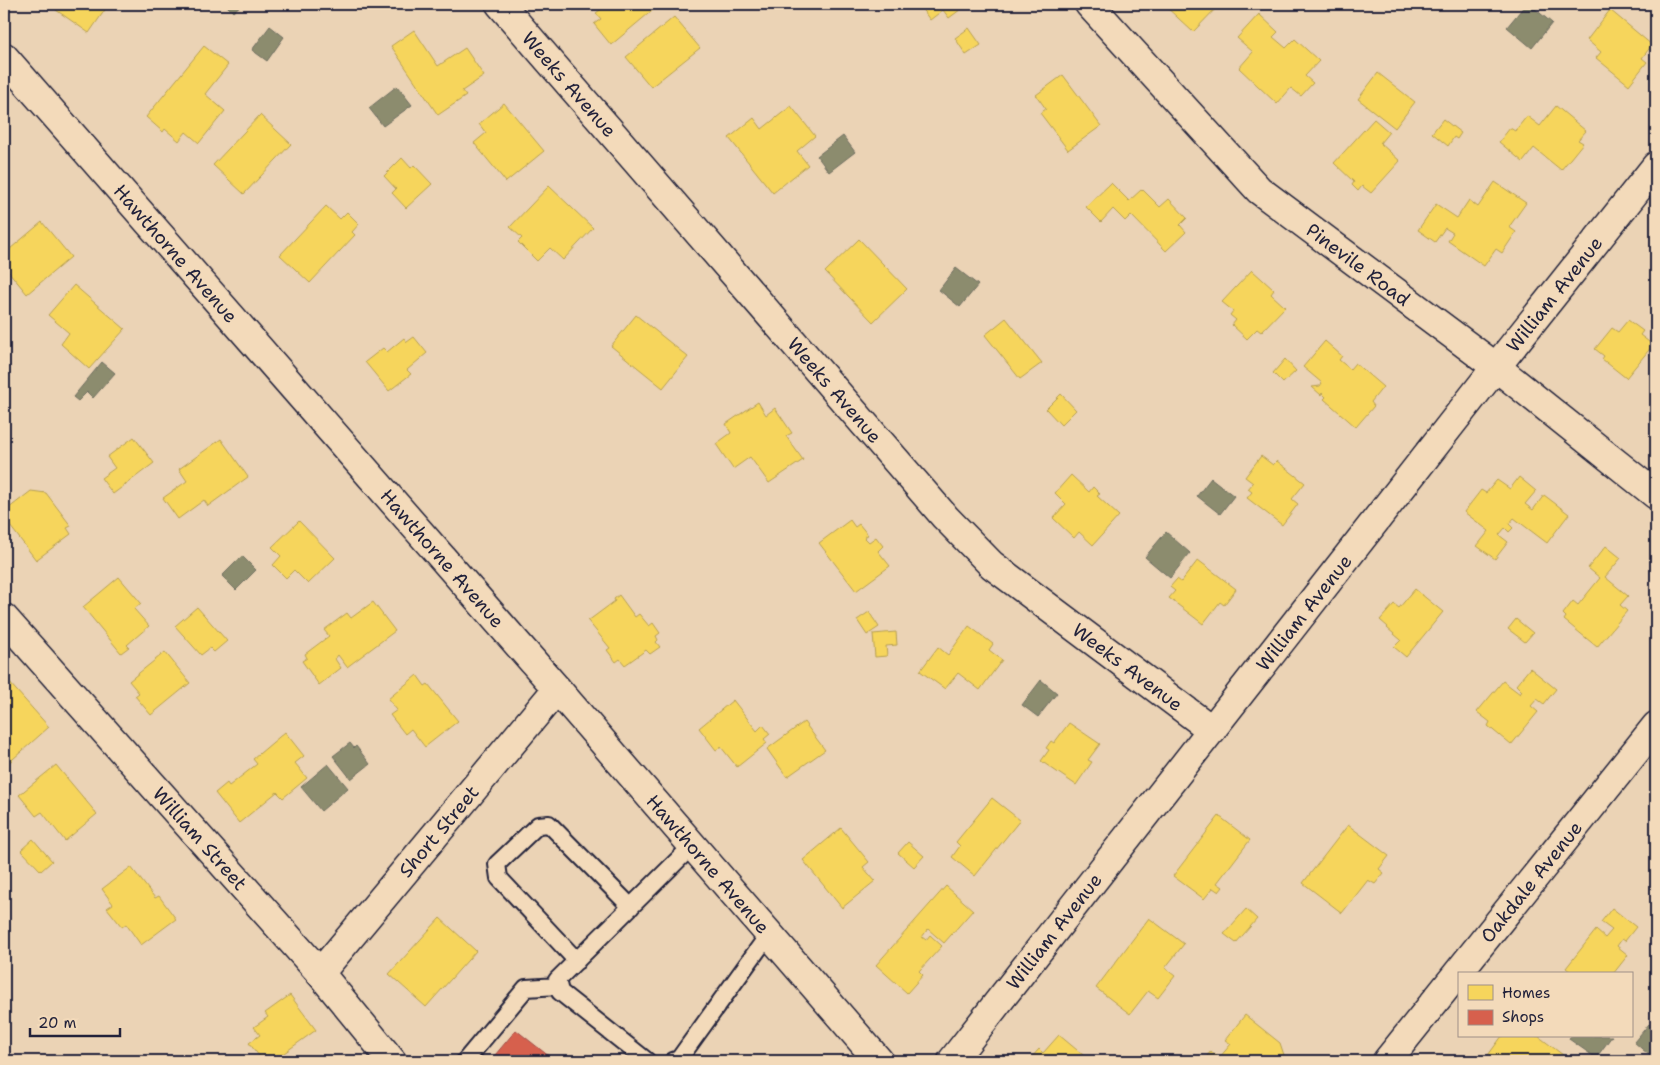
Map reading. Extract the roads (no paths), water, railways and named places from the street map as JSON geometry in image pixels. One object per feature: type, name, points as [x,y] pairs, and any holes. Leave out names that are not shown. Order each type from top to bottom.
[{"type":"street","name":"Weeks Avenue","points":[[500,4],[932,502],[972,545],[992,565],[1212,730]]},
{"type":"street","name":"Pinevile Road","points":[[1088,4],[1259,190],[1496,367],[1656,495]]},
{"type":"street","name":"Hawthorne Avenue","points":[[4,57],[879,1061]]},
{"type":"street","name":"William Avenue","points":[[952,1061],[1656,166]]},
{"type":"street","name":"William Street","points":[[4,618],[320,973],[392,1061]]},
{"type":"street","name":"Short Street","points":[[320,973],[557,690]]},
{"type":"street","name":"Oakdale Avenue","points":[[1459,972],[1656,726]]},
{"type":"street","name":"Oakdale Avenue","points":[[1388,1061],[1458,974]]},
{"type":"lane","points":[[577,961],[499,878],[497,864],[538,825],[549,824],[631,907]]},
{"type":"lane","points":[[647,1061],[560,992],[557,980],[692,846]]},
{"type":"lane","points":[[673,1061],[679,1059],[769,934]]},
{"type":"lane","points":[[465,1061],[526,988],[558,986]]}]
